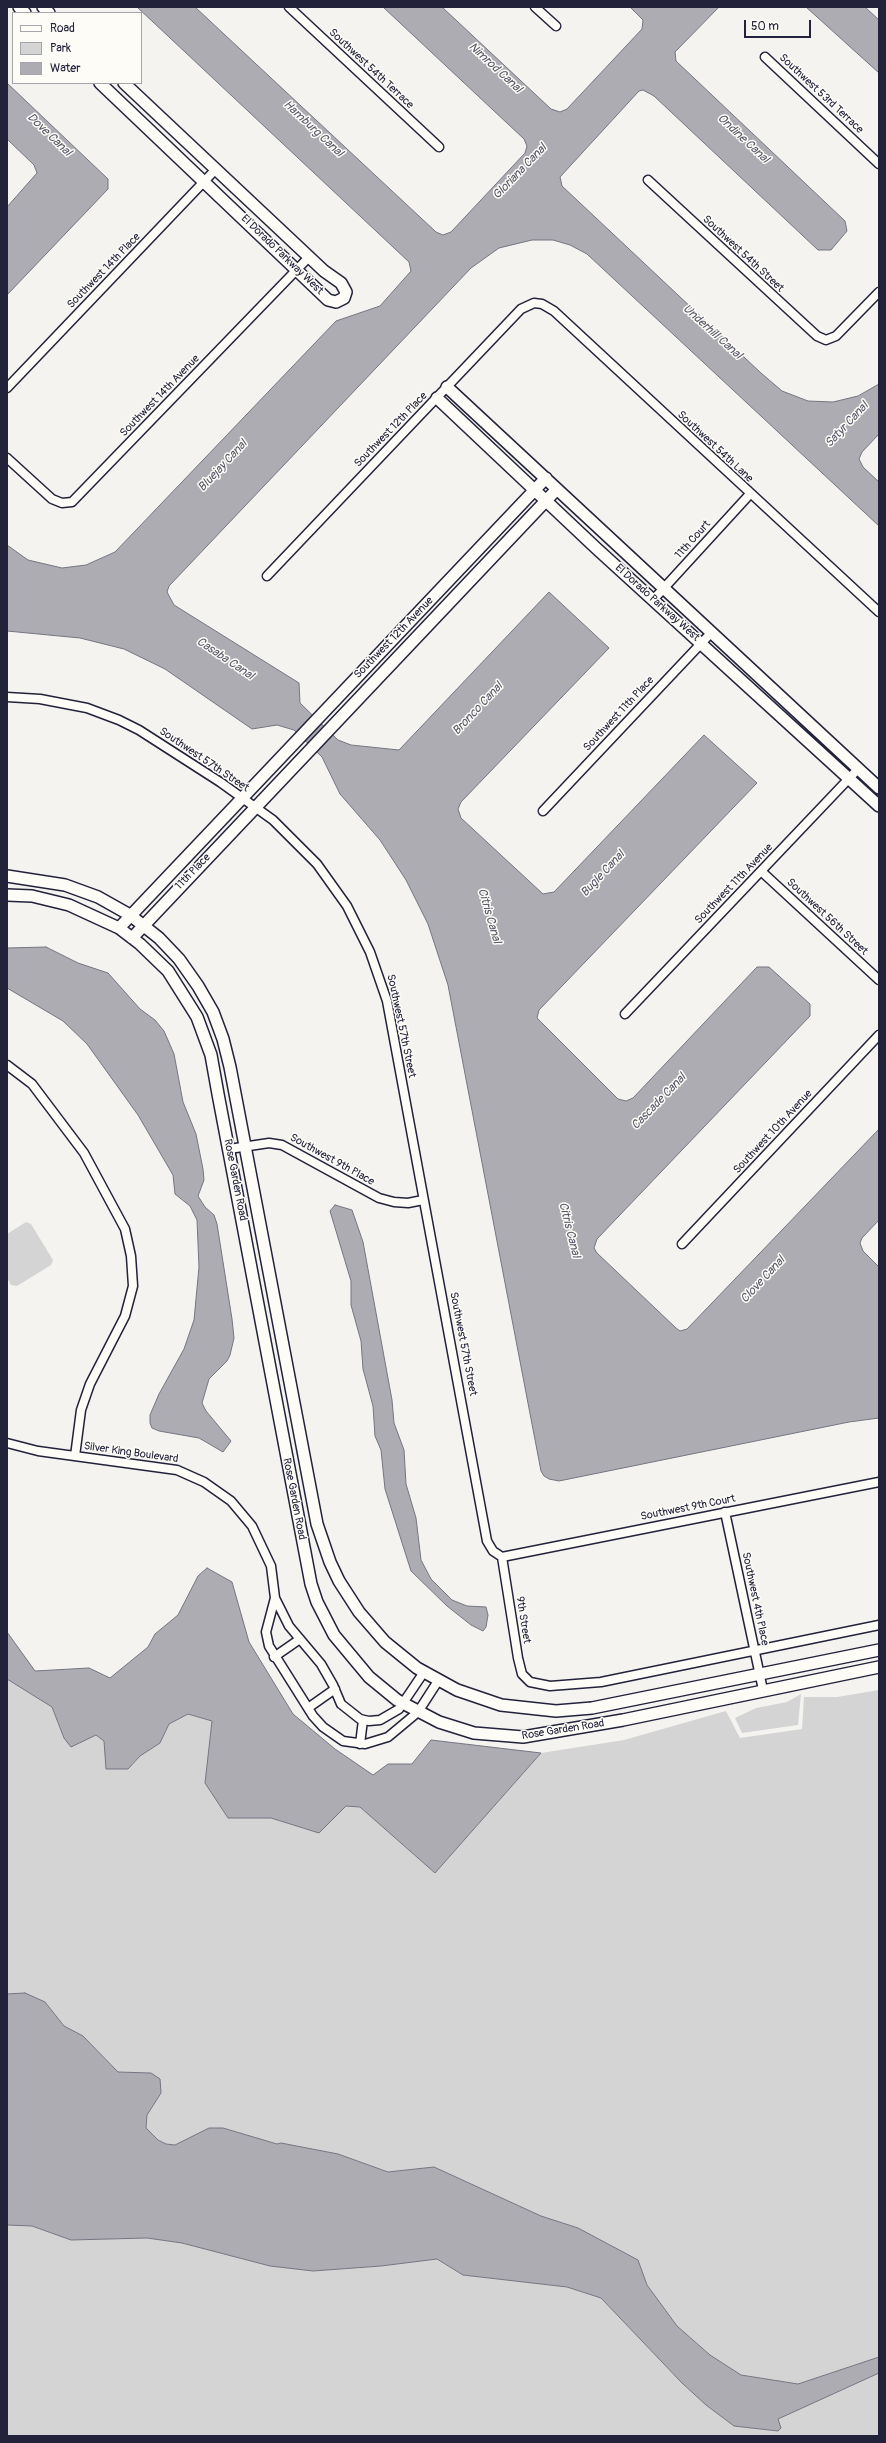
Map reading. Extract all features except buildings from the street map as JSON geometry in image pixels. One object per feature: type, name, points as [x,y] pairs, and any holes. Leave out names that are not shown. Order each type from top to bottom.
[{"type":"street","name":"Southwest 54th Terrace","points":[[289,7],[438,147]]},
{"type":"street","points":[[535,7],[556,26]]},
{"type":"street","name":"Southwest 53rd Terrace","points":[[765,57],[879,164]]},
{"type":"street","name":"El Dorado Parkway West","points":[[101,84],[298,268],[328,300],[336,302],[344,298],[346,292],[344,287],[309,257],[125,84]]},
{"type":"street","name":"Southwest 14th Place","points":[[7,388],[216,169]]},
{"type":"street","name":"Southwest 54th Street","points":[[648,180],[810,332],[826,340],[836,336],[845,329],[879,292]]},
{"type":"street","name":"Southwest 14th Avenue","points":[[7,458],[56,501],[66,503],[77,499],[309,257]]},
{"type":"street","name":"Southwest 12th Place","points":[[267,576],[521,309],[534,303]]},
{"type":"street","name":"Southwest 54th Lane","points":[[534,303],[542,304],[554,311],[879,612]]},
{"type":"street","name":"El Dorado Parkway West","points":[[447,387],[879,788]]},
{"type":"street","name":"El Dorado Parkway West","points":[[437,398],[653,600],[879,806]]},
{"type":"street","name":"Southwest 12th Avenue","points":[[241,798],[546,478]]},
{"type":"street","name":"Southwest 12th Avenue","points":[[254,807],[557,489]]},
{"type":"street","name":"11th Court","points":[[653,600],[750,494]]},
{"type":"street","name":"Southwest 11th Place","points":[[543,811],[711,633]]},
{"type":"street","name":"Southwest 57th Street","points":[[7,697],[64,702],[99,711],[119,720],[220,782],[273,820],[317,864],[347,906],[370,952],[387,1001],[423,1200],[434,1248],[487,1542],[493,1551],[502,1556]]},
{"type":"street","name":"Southwest 11th Avenue","points":[[625,1014],[858,769]]},
{"type":"street","name":"11th Place","points":[[119,928],[241,798]]},
{"type":"street","name":"11th Place","points":[[132,938],[254,807]]},
{"type":"street","name":"Southwest 56th Street","points":[[761,871],[879,980]]},
{"type":"street","name":"Rose Garden Road","points":[[7,876],[48,881],[76,888],[98,897],[130,915],[144,925],[179,959],[198,986],[213,1012],[227,1051],[310,1492],[323,1543],[339,1581],[359,1612],[385,1642],[438,1681],[486,1701],[519,1708],[556,1711],[592,1708],[879,1650]]},
{"type":"street","name":"Rose Garden Road","points":[[7,895],[32,896],[69,905],[119,928],[168,971],[197,1017],[211,1055],[311,1584],[325,1619],[345,1650],[369,1677],[403,1704],[439,1722],[474,1733],[524,1737],[623,1720],[879,1667]]},
{"type":"street","name":"Southwest 10th Avenue","points":[[682,1244],[879,1035]]},
{"type":"street","points":[[7,1065],[32,1084],[84,1153],[124,1229],[132,1256],[133,1286],[125,1316],[90,1384],[81,1410],[75,1456]]},
{"type":"street","name":"Southwest 9th Place","points":[[229,1149],[269,1143],[282,1145],[379,1198],[394,1202],[408,1203],[423,1200]]},
{"type":"street","name":"Silver King Boulevard","points":[[7,1443],[38,1451],[177,1470],[189,1474],[218,1490],[243,1514],[260,1539],[271,1566],[275,1598],[289,1626],[321,1664],[335,1689],[341,1704],[348,1712],[363,1720]]},
{"type":"street","name":"Southwest 9th Court","points":[[502,1556],[879,1482]]},
{"type":"street","name":"Southwest 4th Place","points":[[725,1512],[763,1690]]},
{"type":"street","name":"9th Street","points":[[502,1556],[518,1658],[522,1674],[530,1682],[550,1686],[602,1682],[754,1650]]},
{"type":"street","name":"Silver King Boulevard","points":[[275,1598],[266,1632],[269,1646],[274,1657],[308,1708],[323,1727],[343,1741],[360,1744],[377,1742],[388,1737],[418,1712],[438,1681]]},
{"type":"street","points":[[754,1650],[879,1625]]},
{"type":"street","points":[[274,1657],[300,1639]]},
{"type":"street","points":[[360,1744],[363,1720],[380,1720],[399,1709],[424,1672]]},
{"type":"street","points":[[308,1708],[335,1689]]},
{"type":"green space","points":[[26,1222],[31,1224],[53,1260],[51,1265],[17,1286],[11,1285],[7,1278],[7,1234]]},
{"type":"green space","points":[[7,1679],[52,1707],[64,1737],[96,1735],[104,1741],[107,1769],[128,1769],[140,1756],[160,1743],[169,1724],[188,1714],[212,1721],[205,1783],[228,1818],[271,1818],[319,1833],[346,1806],[360,1807],[435,1873],[541,1753],[624,1740],[726,1711],[740,1738],[802,1729],[804,1697],[837,1697],[879,1690],[879,2357],[798,2384],[741,2375],[710,2355],[677,2326],[647,2285],[638,2260],[578,2228],[541,2216],[434,2167],[388,2172],[338,2154],[281,2143],[277,2144],[223,2128],[175,2145],[166,2144],[158,2140],[146,2128],[147,2115],[161,2093],[151,2073],[118,2072],[83,2036],[64,2026],[45,2002],[28,1995],[7,1994]]},
{"type":"green space","points":[[801,1694],[798,1725],[742,1733],[735,1718],[756,1708],[787,1702]]},
{"type":"green space","points":[[7,2225],[32,2226],[71,2240],[147,2238],[182,2243],[270,2266],[313,2271],[381,2266],[437,2259],[463,2275],[567,2287],[601,2298],[682,2383],[706,2405],[735,2426],[778,2431],[777,2419],[879,2373],[879,2436],[7,2436]]},
{"type":"water","points":[[137,7],[195,7],[436,232],[443,235],[451,232],[525,153],[527,146],[524,139],[383,7],[442,7],[551,109],[560,112],[567,109],[642,29],[643,20],[630,7],[719,7],[675,52],[676,61],[845,221],[847,231],[831,250],[818,250],[654,96],[643,90],[639,91],[560,177],[562,186],[782,391],[808,401],[833,402],[858,396],[879,384],[879,434],[862,452],[859,459],[863,467],[879,482],[879,526],[587,254],[570,245],[553,240],[532,240],[499,248],[471,268],[169,586],[167,592],[174,605],[299,683],[300,703],[338,740],[351,745],[399,750],[549,592],[609,648],[461,802],[458,809],[461,818],[543,894],[554,892],[704,735],[757,783],[539,1010],[537,1018],[618,1099],[626,1101],[633,1098],[757,967],[769,967],[810,1004],[810,1016],[597,1239],[594,1248],[597,1253],[676,1328],[680,1331],[687,1329],[879,1129],[879,1220],[862,1238],[860,1243],[863,1251],[879,1267],[879,1418],[849,1422],[559,1481],[549,1479],[544,1476],[541,1471],[448,985],[428,924],[406,880],[380,840],[340,794],[322,757],[294,730],[277,725],[252,729],[165,669],[124,649],[80,638],[7,631],[7,545],[28,560],[62,568],[86,565],[115,552],[336,321],[380,306],[411,271],[409,262]]},
{"type":"water","points":[[806,7],[865,7],[879,20],[879,73]]},
{"type":"water","name":"Dove Canal","points":[[7,83],[108,179],[108,189],[7,295],[7,207],[37,173],[34,165],[7,139]]},
{"type":"water","points":[[46,947],[78,963],[108,973],[140,1009],[155,1020],[164,1031],[174,1054],[183,1102],[196,1134],[203,1169],[204,1180],[198,1196],[205,1207],[214,1215],[217,1224],[232,1319],[234,1338],[230,1355],[227,1361],[209,1379],[202,1403],[206,1411],[231,1441],[223,1452],[199,1438],[159,1431],[152,1428],[150,1423],[150,1415],[159,1394],[184,1349],[194,1320],[199,1267],[197,1220],[190,1206],[175,1194],[173,1175],[138,1115],[87,1044],[63,1021],[7,988],[7,948]]},
{"type":"water","points":[[335,1205],[352,1210],[363,1242],[392,1400],[394,1423],[404,1450],[406,1484],[416,1518],[421,1560],[431,1579],[452,1600],[467,1606],[486,1607],[488,1615],[486,1627],[483,1631],[471,1625],[447,1606],[411,1571],[385,1489],[381,1450],[375,1436],[373,1406],[363,1369],[361,1341],[351,1305],[351,1281],[330,1211]]},
{"type":"water","points":[[207,1568],[232,1582],[249,1642],[293,1714],[335,1749],[373,1775],[388,1764],[412,1764],[431,1740],[541,1753],[435,1873],[360,1807],[346,1806],[319,1833],[271,1818],[228,1818],[205,1783],[212,1721],[188,1714],[169,1724],[160,1743],[140,1756],[128,1769],[106,1769],[104,1741],[96,1735],[71,1747],[64,1738],[52,1707],[7,1679],[7,1632],[35,1671],[89,1668],[110,1678],[148,1647],[155,1634],[178,1615],[198,1576]]},
{"type":"water","points":[[25,1993],[45,2002],[64,2026],[83,2036],[118,2072],[151,2073],[160,2079],[161,2093],[147,2115],[146,2128],[158,2140],[166,2144],[175,2145],[209,2128],[223,2128],[277,2144],[281,2143],[338,2154],[388,2172],[434,2167],[541,2216],[578,2228],[638,2260],[647,2285],[677,2326],[710,2355],[741,2375],[798,2384],[879,2357],[879,2373],[778,2419],[781,2428],[778,2431],[734,2426],[706,2405],[682,2383],[601,2298],[567,2287],[463,2275],[437,2259],[381,2266],[313,2271],[270,2266],[182,2243],[147,2238],[71,2240],[32,2226],[7,2225],[7,1994]]},
{"type":"water label","name":"Nimrod Canal","points":[[495,68]]},
{"type":"water label","name":"Hamburg Canal","points":[[313,129]]},
{"type":"water label","name":"Ondine Canal","points":[[743,139]]},
{"type":"water label","name":"Gloriana Canal","points":[[520,172]]},
{"type":"water label","name":"Underhill Canal","points":[[712,332]]},
{"type":"water label","name":"Satyr Canal","points":[[847,425]]},
{"type":"water label","name":"Bluejay Canal","points":[[223,466]]},
{"type":"water label","name":"Casaba Canal","points":[[225,659]]},
{"type":"water label","name":"Bronco Canal","points":[[478,709]]},
{"type":"water label","name":"Bugle Canal","points":[[603,874]]},
{"type":"water label","name":"Citris Canal","points":[[489,916]]},
{"type":"water label","name":"Cascade Canal","points":[[659,1102]]},
{"type":"water label","name":"Citris Canal","points":[[569,1230]]},
{"type":"water label","name":"Clove Canal","points":[[763,1280]]}]
